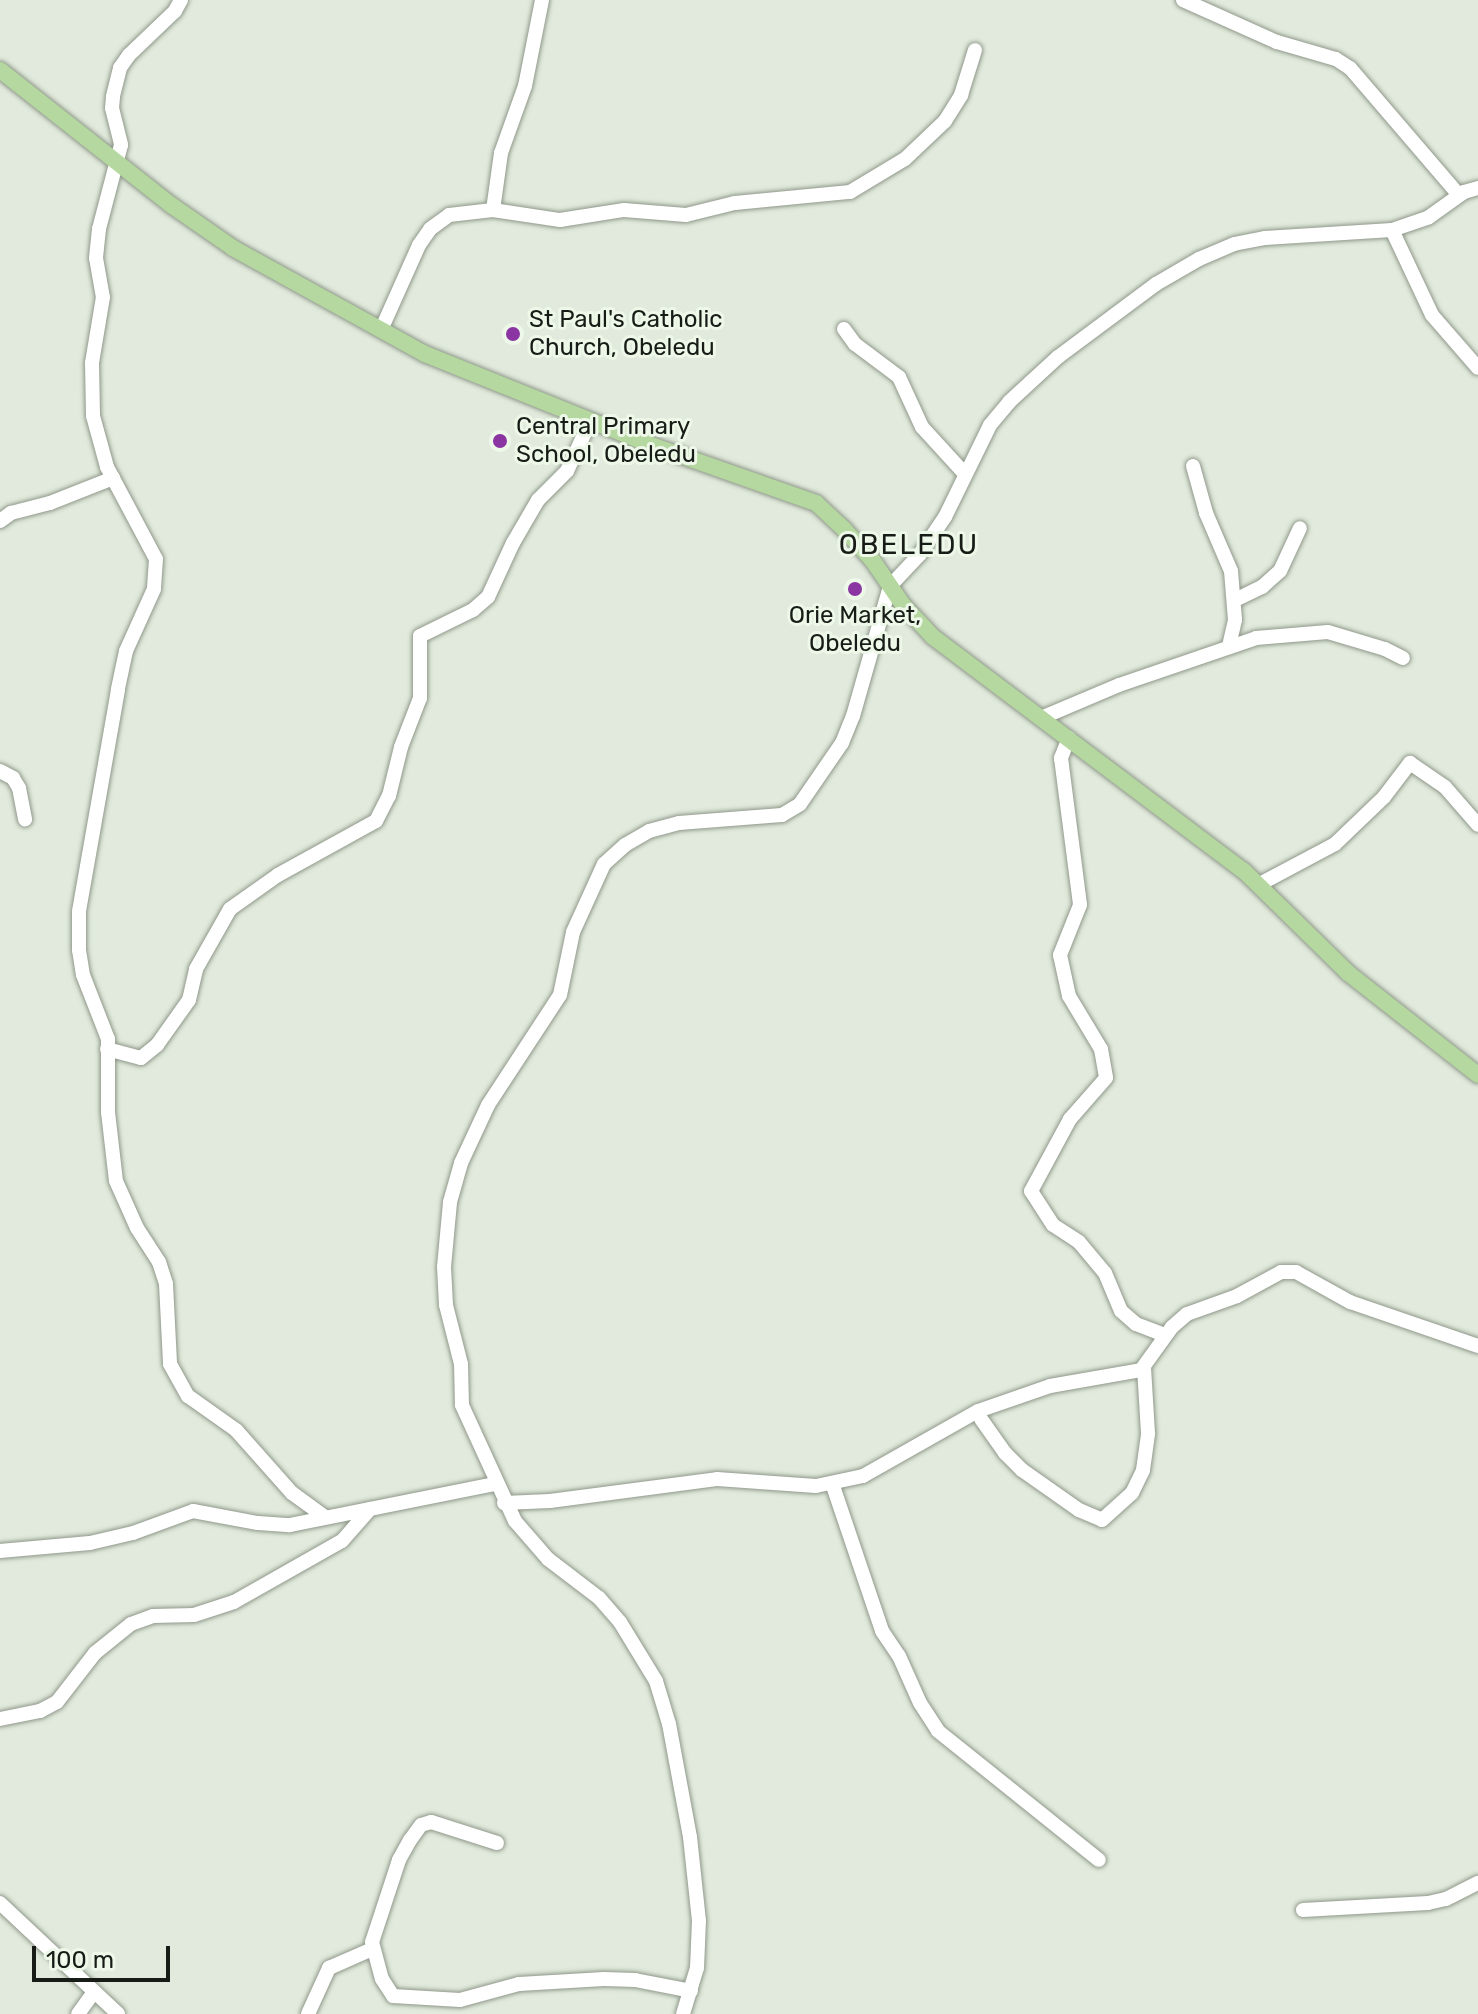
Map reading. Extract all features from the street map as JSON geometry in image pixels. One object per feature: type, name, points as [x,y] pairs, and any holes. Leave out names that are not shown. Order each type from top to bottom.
[{"type":"main road","points":[[0,70],[233,248],[425,354],[590,422],[816,503],[844,529],[933,637],[1258,885],[1348,973],[1478,1075]]},
{"type":"street","points":[[181,0],[175,11],[142,41],[120,68],[112,108],[120,129],[118,163],[99,229],[96,258],[103,297],[92,363],[93,416],[113,478],[156,559],[154,589],[123,664],[79,912],[83,975],[102,1018],[107,1049],[108,1112],[116,1181],[137,1228],[159,1262],[166,1284],[170,1364],[177,1381],[203,1410],[236,1430],[292,1493],[325,1517]]},
{"type":"street","points":[[493,210],[501,153],[525,86],[542,0]]},
{"type":"street","points":[[1183,0],[1277,42],[1336,59],[1350,68],[1459,195]]},
{"type":"street","points":[[381,330],[430,229],[449,215],[493,210],[560,220],[624,210],[686,215],[735,203],[850,192],[905,159],[945,121],[961,95],[975,50]]},
{"type":"street","points":[[683,2014],[697,1968],[696,1884],[669,1724],[656,1681],[620,1622],[599,1598],[548,1559],[515,1521],[504,1503],[462,1405],[461,1364],[446,1305],[446,1237],[450,1202],[461,1163],[488,1105],[560,995],[573,932],[604,864],[625,845],[649,831],[679,823],[782,815],[800,804],[848,729],[890,586],[920,554],[945,517],[990,425],[1048,366],[1156,284],[1199,259],[1234,244],[1265,238],[1392,230],[1429,217],[1459,195],[1478,188]]},
{"type":"street","points":[[1392,230],[1432,315],[1478,368]]},
{"type":"street","points":[[844,329],[855,344],[899,377],[922,427],[964,473]]},
{"type":"street","points":[[107,1049],[141,1058],[157,1045],[189,1000],[196,969],[230,909],[278,875],[376,821],[389,796],[401,747],[420,698],[420,636],[473,610],[488,597],[513,543],[538,500],[567,471],[590,422]]},
{"type":"street","points":[[1193,466],[1206,513],[1231,571],[1235,600],[1229,647]]},
{"type":"street","points":[[0,521],[11,513],[50,503],[113,478]]},
{"type":"street","points":[[1235,600],[1262,587],[1280,571],[1300,528]]},
{"type":"street","points":[[1041,718],[1119,685],[1256,638],[1328,632],[1385,649],[1403,658]]},
{"type":"street","points":[[1069,738],[1061,758],[1080,905],[1060,955],[1069,996],[1101,1049],[1106,1078],[1070,1119],[1031,1191],[1053,1225],[1079,1242],[1105,1273],[1121,1311],[1136,1324],[1165,1335]]},
{"type":"street","points":[[1258,885],[1335,844],[1384,797],[1410,763],[1445,787],[1478,825]]},
{"type":"street","points":[[0,771],[13,778],[19,788],[25,819]]},
{"type":"street","points":[[981,1419],[1005,1453],[1022,1470],[1079,1510],[1102,1520],[1132,1493],[1143,1470],[1148,1433],[1144,1367],[1165,1335],[1196,1308],[1237,1296],[1281,1272],[1296,1272],[1350,1302],[1478,1346]]},
{"type":"street","points":[[504,1503],[550,1501],[717,1479],[816,1486],[832,1483],[863,1476],[900,1458],[978,1411],[1050,1386],[1096,1380],[1144,1367]]},
{"type":"street","points":[[832,1483],[882,1631],[899,1656],[920,1703],[938,1731],[1099,1860]]},
{"type":"street","points":[[0,1551],[90,1543],[133,1533],[193,1511],[280,1525],[310,1523],[325,1517],[496,1484]]},
{"type":"street","points":[[0,1719],[40,1711],[57,1702],[95,1653],[131,1624],[153,1616],[194,1615],[234,1602],[342,1541],[370,1509]]},
{"type":"street","points":[[497,1843],[441,1824],[431,1822],[421,1825],[399,1860],[373,1936],[372,1949],[387,1991],[402,1998],[460,2000],[519,1984],[604,1979],[635,1980],[691,1991]]},
{"type":"street","points":[[1303,1910],[1428,1903],[1446,1899],[1478,1883]]},
{"type":"street","points":[[0,1903],[118,2014]]},
{"type":"street","points":[[308,2014],[329,1968],[372,1949]]},
{"type":"street","points":[[78,2014],[94,1992]]},
{"type":"place","name":"St Paul's Catholic Church, Obeledu","points":[[513,334]]},
{"type":"place","name":"Central Primary School, Obeledu","points":[[500,441]]},
{"type":"place","name":"Orie Market, Obeledu","points":[[855,589]]},
{"type":"district","name":"OBELEDU","points":[[909,545]]}]
